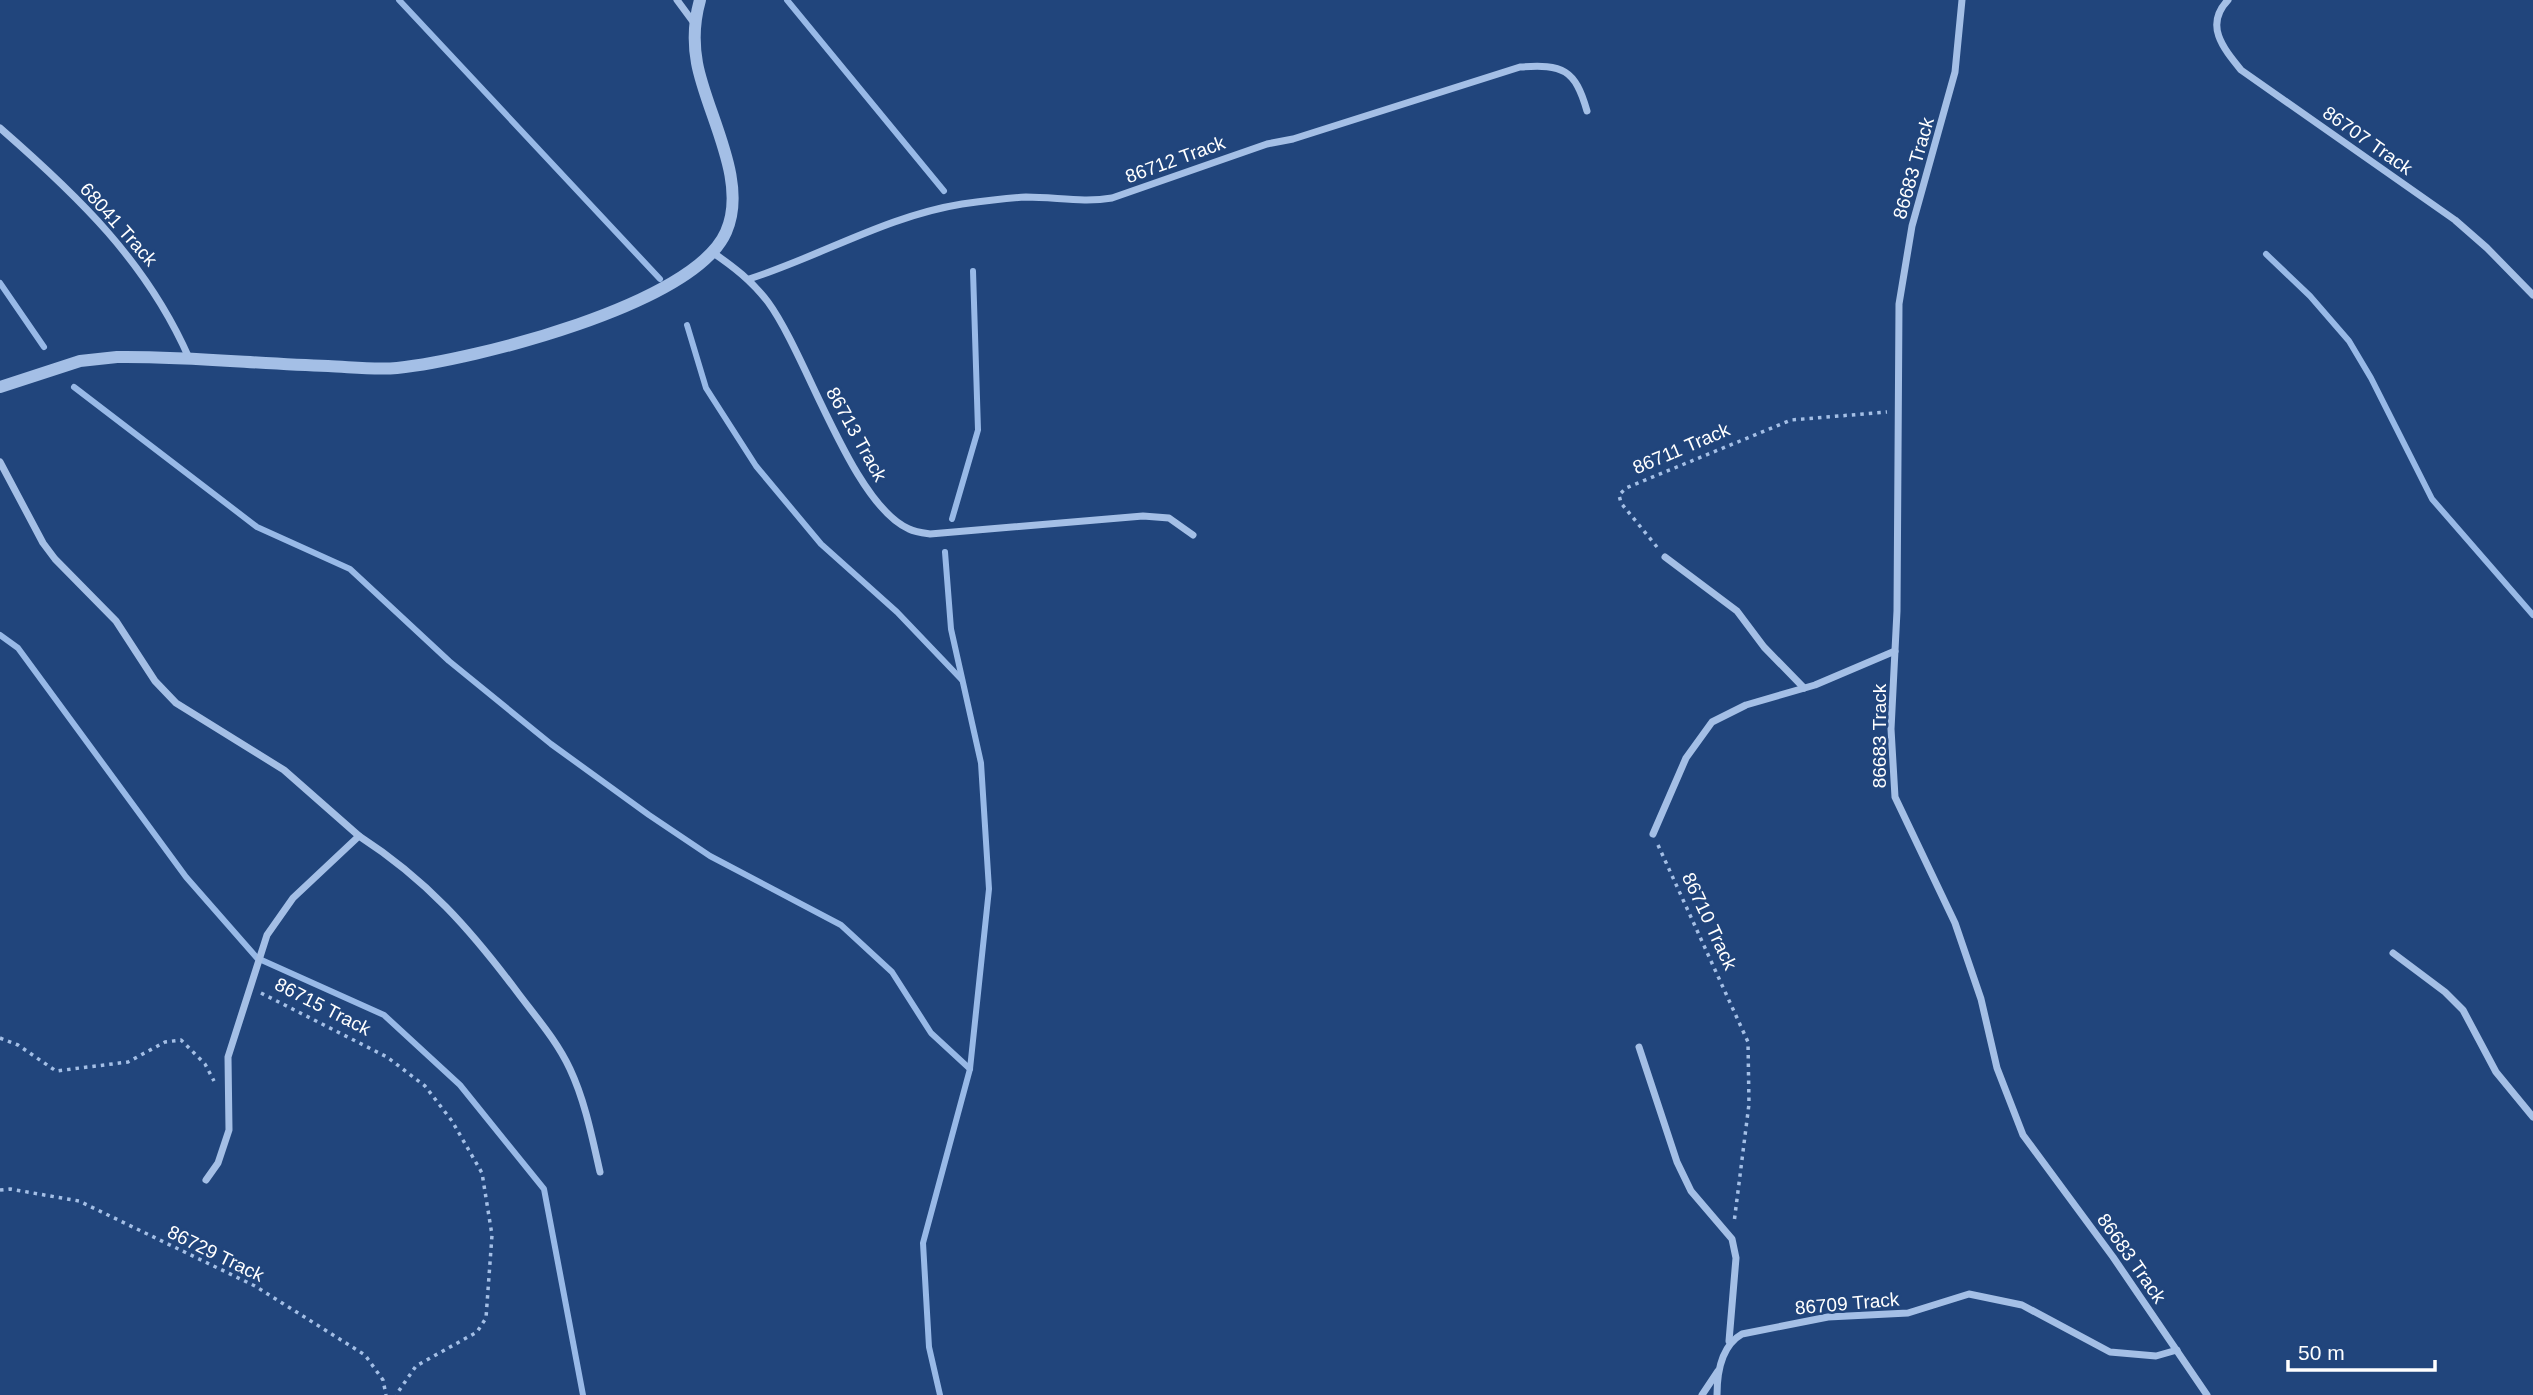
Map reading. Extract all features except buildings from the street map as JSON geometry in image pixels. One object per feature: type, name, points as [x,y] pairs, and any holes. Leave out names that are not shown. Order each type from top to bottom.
[{"type":"street","points":[[677,0],[694,23]]},
{"type":"street","points":[[0,387],[80,361],[117,357],[395,368],[451,359],[606,314],[651,296],[684,278],[712,252],[727,231],[732,201],[729,169],[697,63],[694,23],[699,0]]},
{"type":"street","name":"86683 Track","points":[[1962,0],[1955,72],[1904,260],[1899,303],[1895,651],[1891,729],[1895,797],[1955,923],[1981,999],[2009,1104],[2023,1135],[2207,1395]]},
{"type":"street","name":"86707 Track","points":[[2228,0],[2216,17],[2215,30],[2224,48],[2241,70],[2455,220],[2533,295]]},
{"type":"street","name":"86712 Track","points":[[749,279],[788,267],[913,215],[961,205],[1025,197],[1091,202],[1112,198],[1254,148],[1293,139],[1520,67],[1560,67],[1573,77],[1587,111]]},
{"type":"street","name":"68041 Track","points":[[0,128],[65,187],[131,258],[163,304],[189,359]]},
{"type":"street","name":"86713 Track","points":[[712,252],[749,279],[786,330],[856,469],[874,498],[892,518],[909,530],[930,534],[1143,516],[1169,518],[1193,535]]},
{"type":"street","points":[[0,462],[43,543],[116,621],[155,681],[176,703],[284,770],[359,835],[428,886],[461,919],[551,1037],[570,1069],[586,1112],[600,1171]]},
{"type":"street","points":[[1665,557],[1737,611],[1764,647],[1804,688]]},
{"type":"street","points":[[1653,834],[1686,758],[1712,722],[1746,705],[1804,688],[1895,651]]},
{"type":"street","name":"86715 Track","points":[[250,988],[257,958],[278,916],[359,835]]},
{"type":"street","points":[[2393,953],[2445,992],[2463,1010],[2496,1072],[2533,1117]]},
{"type":"street","points":[[206,1180],[225,1146],[229,1130],[228,1058],[250,988]]},
{"type":"street","points":[[1639,1047],[1677,1162],[1691,1191],[1732,1239],[1736,1258],[1729,1341],[1719,1370],[1717,1395]]},
{"type":"street","name":"86709 Track","points":[[1729,1341],[1742,1334],[1828,1317],[1908,1313],[1969,1294],[2022,1305],[2110,1352],[2156,1356],[2177,1350]]},
{"type":"street","points":[[1702,1395],[1719,1370]]},
{"type":"path","name":"86711 Track","points":[[1665,557],[1621,503],[1619,495],[1626,488],[1791,420],[1897,411]]},
{"type":"path","name":"86710 Track","points":[[1653,834],[1748,1042],[1749,1104],[1732,1239]]},
{"type":"path","name":"86715 Track","points":[[250,988],[387,1057],[425,1086],[452,1121],[482,1173],[492,1236],[486,1318],[477,1332],[416,1366],[396,1395]]},
{"type":"path","points":[[0,1038],[18,1045],[56,1071],[128,1062],[165,1042],[181,1040],[205,1064],[229,1111]]},
{"type":"path","name":"86729 Track","points":[[0,1190],[79,1200],[255,1286],[365,1355],[383,1380],[386,1395]]},
{"type":"waterway","points":[[399,0],[660,279]]},
{"type":"waterway","points":[[787,0],[944,191]]},
{"type":"waterway","points":[[2266,254],[2310,296],[2349,341],[2371,378],[2432,499],[2533,615]]},
{"type":"waterway","points":[[952,519],[978,430],[973,271]]},
{"type":"waterway","points":[[0,283],[44,347]]},
{"type":"waterway","points":[[687,325],[706,388],[756,466],[821,544],[897,612],[962,680]]},
{"type":"waterway","points":[[74,387],[257,527],[350,569],[449,661],[551,744],[649,815],[710,856],[841,925],[892,972],[931,1033],[970,1069]]},
{"type":"waterway","points":[[940,1395],[929,1347],[923,1243],[970,1069],[989,889],[981,763],[951,629],[945,552]]},
{"type":"waterway","points":[[0,635],[18,648],[186,877],[257,958],[384,1015],[460,1085],[544,1189],[583,1395]]}]
